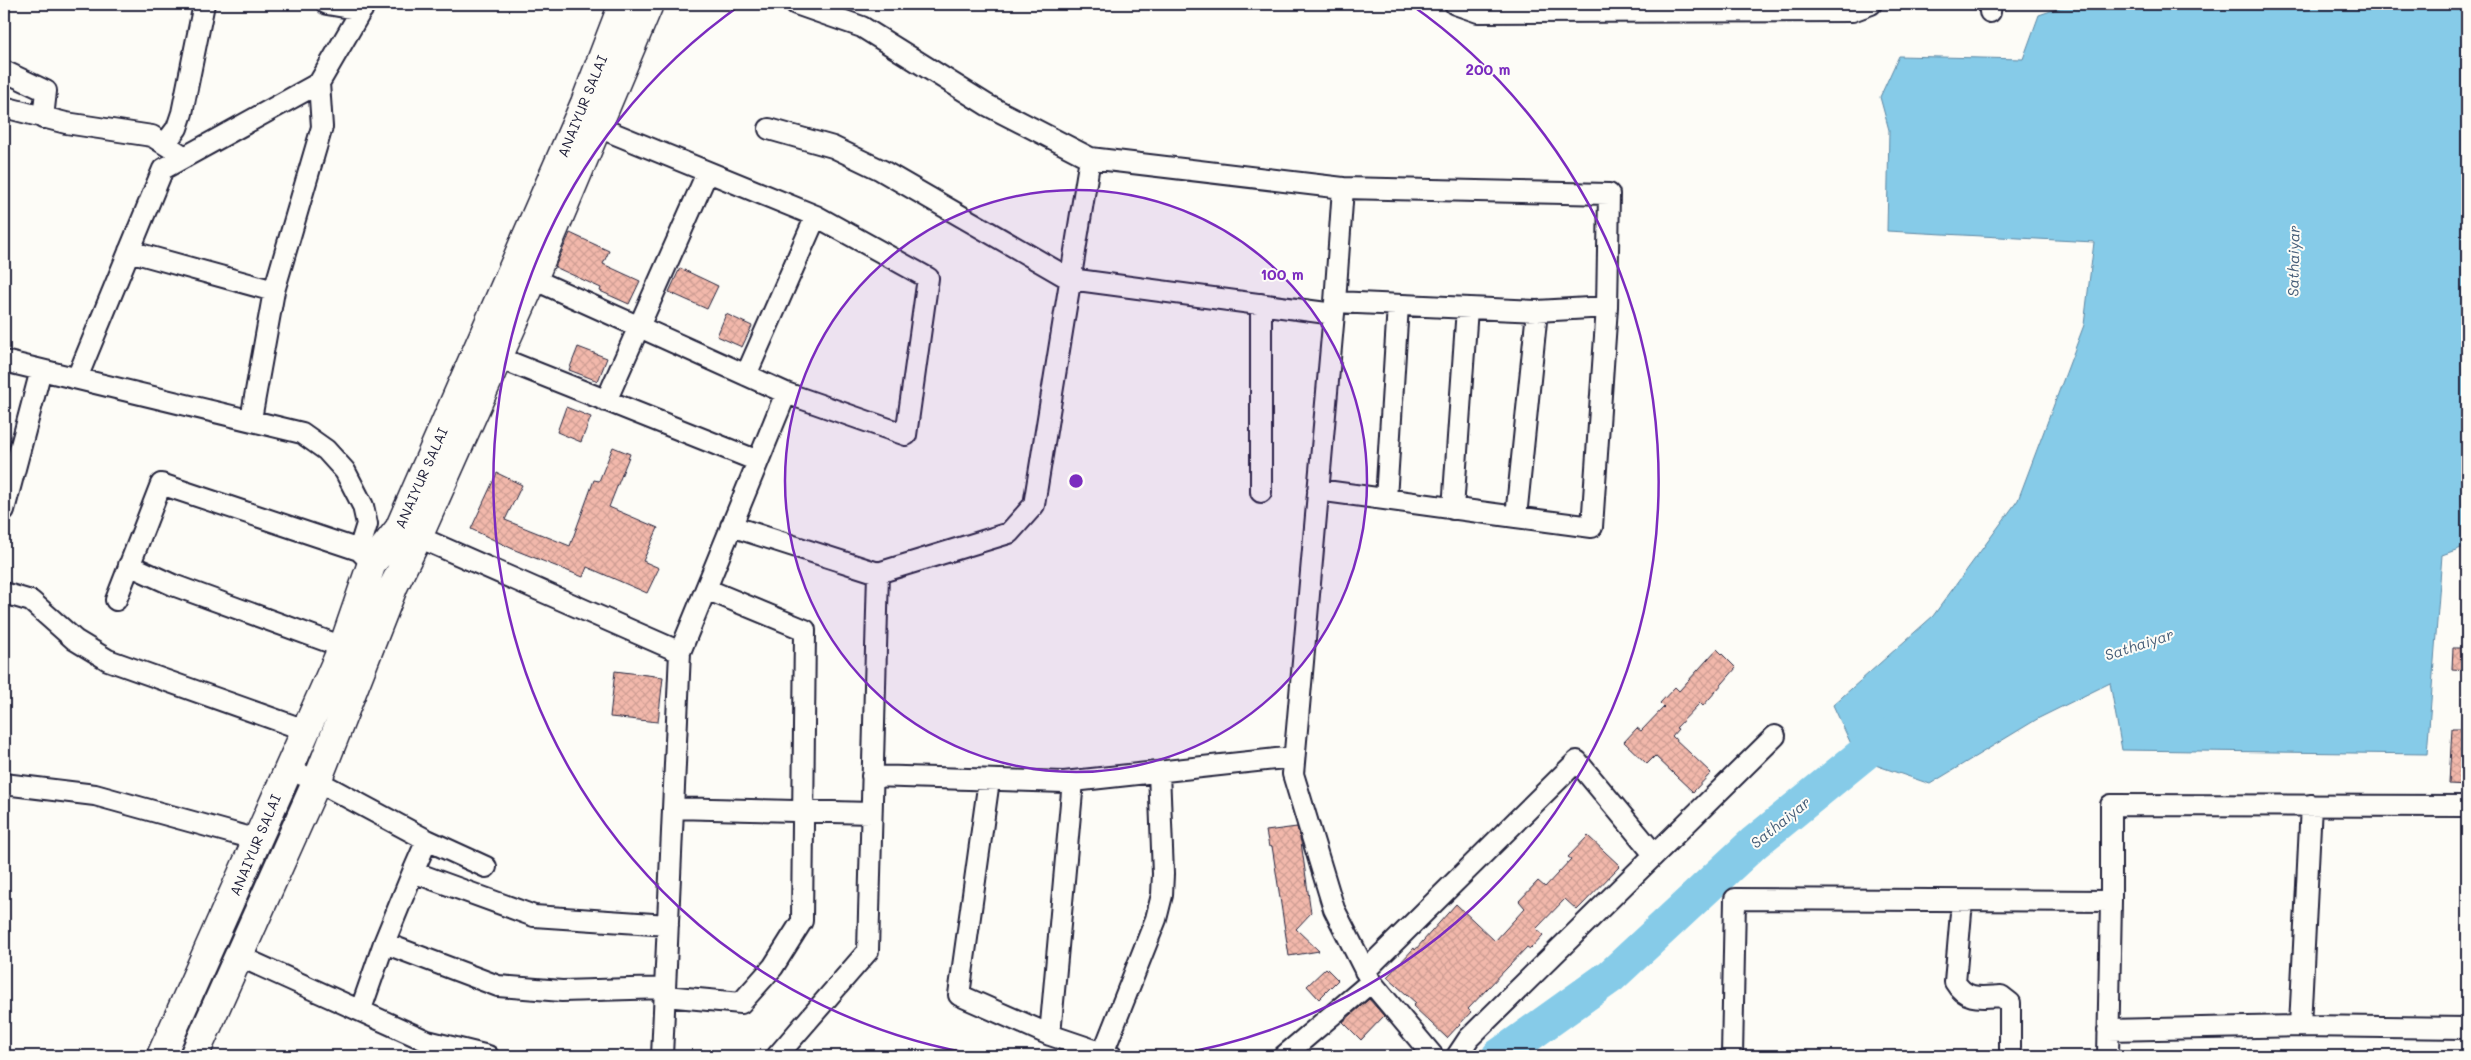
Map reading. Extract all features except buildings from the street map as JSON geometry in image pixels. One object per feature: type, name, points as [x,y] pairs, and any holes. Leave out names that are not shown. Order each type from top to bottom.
[{"type":"main road","name":"ANAIYUR SALAI","points":[[194,1056],[241,957],[317,781],[394,585],[409,533],[585,103],[623,4]]},
{"type":"main road","name":"ANAIYUR SALAI","points":[[162,1056],[343,647],[366,556],[409,533],[497,357],[533,278],[649,4]]},
{"type":"street","points":[[165,144],[177,128],[182,113],[204,4]]},
{"type":"street","points":[[76,378],[163,169],[319,83],[364,7],[327,4]]},
{"type":"street","points":[[796,4],[862,27],[987,106],[1090,158],[1343,188],[1609,194],[1606,307],[1592,527],[1318,490]]},
{"type":"street","points":[[1455,4],[1478,12],[1488,12],[1852,11],[1872,4]]},
{"type":"street","points":[[4,71],[46,91],[44,118]]},
{"type":"street","points":[[251,419],[274,291],[322,126],[319,83]]},
{"type":"street","points":[[4,107],[66,123],[152,136],[185,157]]},
{"type":"street","points":[[533,278],[638,328],[786,393],[906,434],[928,278],[816,216],[598,127]]},
{"type":"street","points":[[769,129],[833,148],[881,170],[1070,279],[1261,304],[1335,308],[1398,305],[1537,311],[1606,307]]},
{"type":"street","points":[[731,526],[878,573],[1009,533],[1034,505],[1090,158]]},
{"type":"street","points":[[606,401],[707,173]]},
{"type":"street","points":[[1343,188],[1335,308],[1293,774],[1334,909],[1368,976],[1433,1056]]},
{"type":"street","points":[[746,375],[816,216]]},
{"type":"street","points":[[129,251],[274,291]]},
{"type":"street","points":[[1261,304],[1261,492]]},
{"type":"street","points":[[1386,500],[1398,305]]},
{"type":"street","points":[[1453,509],[1467,308]]},
{"type":"street","points":[[1516,517],[1537,311]]},
{"type":"street","points":[[497,357],[758,461]]},
{"type":"street","points":[[4,361],[251,419],[302,433],[326,450],[345,471],[363,506],[367,524],[366,556],[161,484],[116,600]]},
{"type":"street","points":[[4,510],[41,370]]},
{"type":"street","points":[[662,1056],[680,652],[786,393]]},
{"type":"street","points":[[409,533],[680,652]]},
{"type":"street","points":[[129,566],[343,647]]},
{"type":"street","points":[[777,1056],[868,952],[878,573]]},
{"type":"street","points":[[384,943],[498,986],[562,990],[665,992],[741,1003],[772,967],[802,921],[805,630],[706,588]]},
{"type":"street","points":[[4,594],[31,602],[75,640],[108,660],[305,730]]},
{"type":"street","points":[[1457,1056],[1469,1038],[1775,736]]},
{"type":"street","points":[[872,776],[1073,781],[1294,757]]},
{"type":"street","points":[[1284,1056],[1368,976],[1577,761],[1654,854]]},
{"type":"street","points":[[288,769],[317,781],[427,840],[486,867]]},
{"type":"street","points":[[989,780],[959,995],[1050,1035],[1108,1055],[1156,919],[1162,895],[1164,874],[1159,772]]},
{"type":"street","points":[[1050,1035],[1073,781]]},
{"type":"street","points":[[4,784],[95,795],[258,840]]},
{"type":"street","points":[[2108,1056],[2111,805],[2467,806]]},
{"type":"street","points":[[2300,1026],[2311,805]]},
{"type":"street","points":[[673,808],[871,813]]},
{"type":"street","points":[[361,1009],[384,943],[412,872],[427,840]]},
{"type":"street","points":[[412,872],[534,916],[668,925]]},
{"type":"street","points":[[1732,1056],[1735,899],[2111,902]]},
{"type":"street","points":[[1962,901],[1955,982],[1960,990],[1973,998],[2002,996],[2010,1003],[2010,1056]]},
{"type":"street","points":[[241,957],[361,1009],[427,1041],[488,1056]]},
{"type":"street","points":[[2108,1030],[2300,1026],[2467,1028]]},
{"type":"water","points":[[2071,4],[2467,4],[2467,546],[2442,555],[2427,754],[2122,750],[2110,683],[2039,718],[1930,784],[1858,759],[1833,705],[1933,616],[2018,500],[2084,325],[2094,242],[1887,231],[1889,130],[1880,97],[1899,56],[2023,59],[2039,15]]},
{"type":"waterway","name":"Sathaiyar","points":[[1499,1056],[1611,976],[1754,843],[1883,738],[1899,732]]}]
